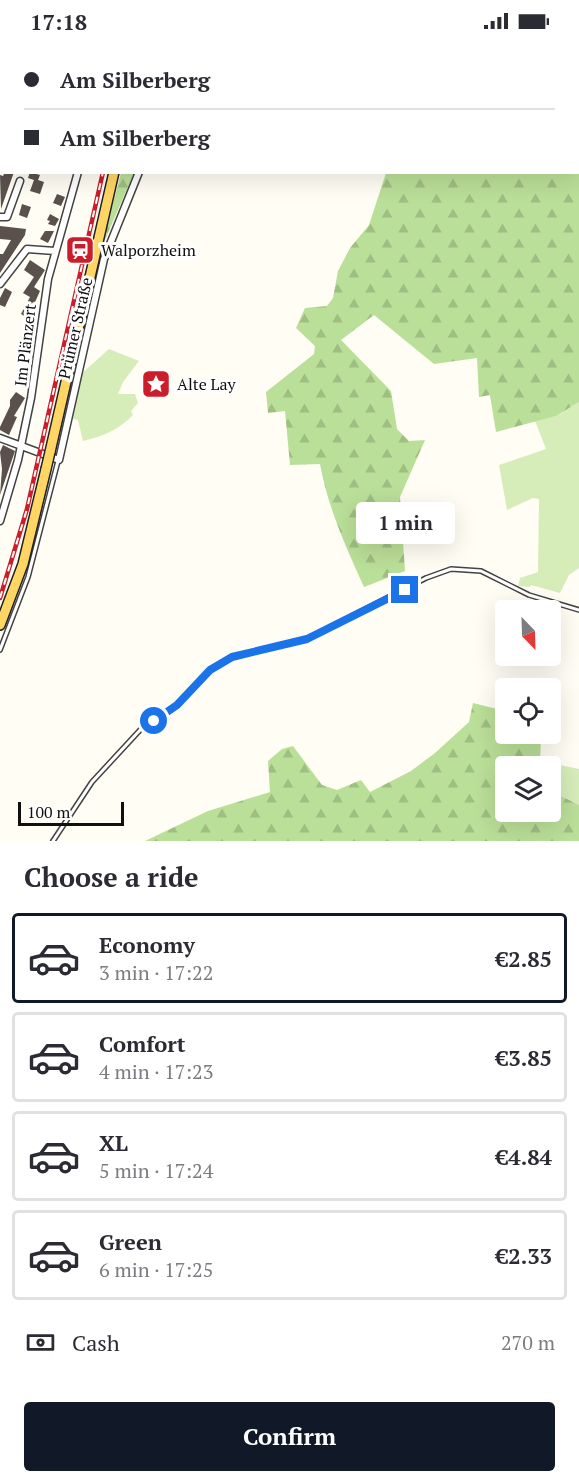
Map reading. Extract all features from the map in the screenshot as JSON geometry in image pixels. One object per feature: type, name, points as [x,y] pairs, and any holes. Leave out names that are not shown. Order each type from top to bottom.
[{"type":"main road","points":[[0,625],[23,564],[113,177]]},
{"type":"street","name":"Im Plänzert","points":[[0,521],[18,460],[31,398],[43,306],[55,251],[77,174]]},
{"type":"street","name":"Prümer Straße","points":[[59,460],[104,259],[138,174]]},
{"type":"street","points":[[0,217],[7,217],[20,181]]},
{"type":"street","points":[[0,284],[27,249],[55,251]]},
{"type":"street","points":[[0,438],[59,460]]},
{"type":"lane","points":[[0,650],[28,577],[59,460]]},
{"type":"lane","points":[[53,841],[92,782],[141,729],[177,705],[210,670],[232,657],[307,639],[445,571],[463,568],[481,571],[529,595],[579,610]]},
{"type":"green space","points":[[121,174],[134,174],[101,249]]},
{"type":"green space","points":[[386,174],[579,174],[579,402],[556,416],[496,432],[490,395],[479,397],[477,358],[434,364],[374,315],[341,340],[391,391],[397,429],[409,441],[425,440],[400,497],[405,571],[364,587],[333,512],[320,464],[290,465],[285,411],[268,413],[266,392],[314,354],[315,346],[296,328],[305,308],[327,306],[333,298],[338,271],[350,248],[369,225]]},
{"type":"green space","points":[[109,349],[139,361],[123,382],[118,394],[135,394],[138,403],[131,411],[133,415],[122,425],[104,435],[83,441],[78,420],[73,419],[80,375]]},
{"type":"green space","points":[[579,402],[579,568],[569,575],[560,593],[531,585],[530,587],[518,586],[520,578],[538,572],[539,499],[533,498],[507,510],[499,465],[546,449],[535,421],[556,416]]},
{"type":"green space","points":[[473,703],[495,708],[495,744],[541,744],[540,756],[495,756],[495,822],[561,822],[561,796],[579,805],[579,841],[145,841],[208,811],[270,792],[268,761],[282,749],[293,746],[322,785],[337,790],[361,780],[370,792],[411,771],[469,722]]},
{"type":"green space","points":[[561,765],[579,769],[579,805],[561,796]]},
{"type":"building","points":[[13,174],[1,209],[0,175]]},
{"type":"building","points":[[29,174],[40,175],[38,180],[44,182],[40,194],[30,191],[34,180],[28,178]]},
{"type":"building","points":[[57,194],[65,197],[61,206],[53,203]]},
{"type":"building","points":[[22,204],[31,207],[27,218],[19,215]]},
{"type":"building","points":[[50,214],[59,219],[55,226],[48,224]]},
{"type":"building","points":[[0,226],[26,229],[25,235],[0,273],[0,254],[3,254],[11,240],[0,239]]},
{"type":"building","points":[[45,231],[54,231],[48,243],[40,239]]},
{"type":"building","points":[[30,260],[45,270],[34,287],[40,291],[28,318],[21,314],[30,297],[23,293],[34,277],[24,270]]},
{"type":"building","points":[[5,288],[12,292],[5,307],[0,305],[0,298]]},
{"type":"building","points":[[27,325],[34,330],[30,337],[22,333]]},
{"type":"building","points":[[16,392],[25,398],[14,416],[17,417],[9,435],[0,430],[0,427],[10,406],[10,400]]},
{"type":"building","points":[[3,445],[15,451],[0,495],[2,469],[0,452]]},
{"type":"railway","points":[[0,598],[27,509],[103,174]]},
{"type":"place","name":"Walporzheim","points":[[80,250]]},
{"type":"place","name":"Alte Lay","points":[[156,384]]},
{"type":"route","points":[[154,721],[177,705],[210,670],[232,657],[307,639],[405,590]]}]
